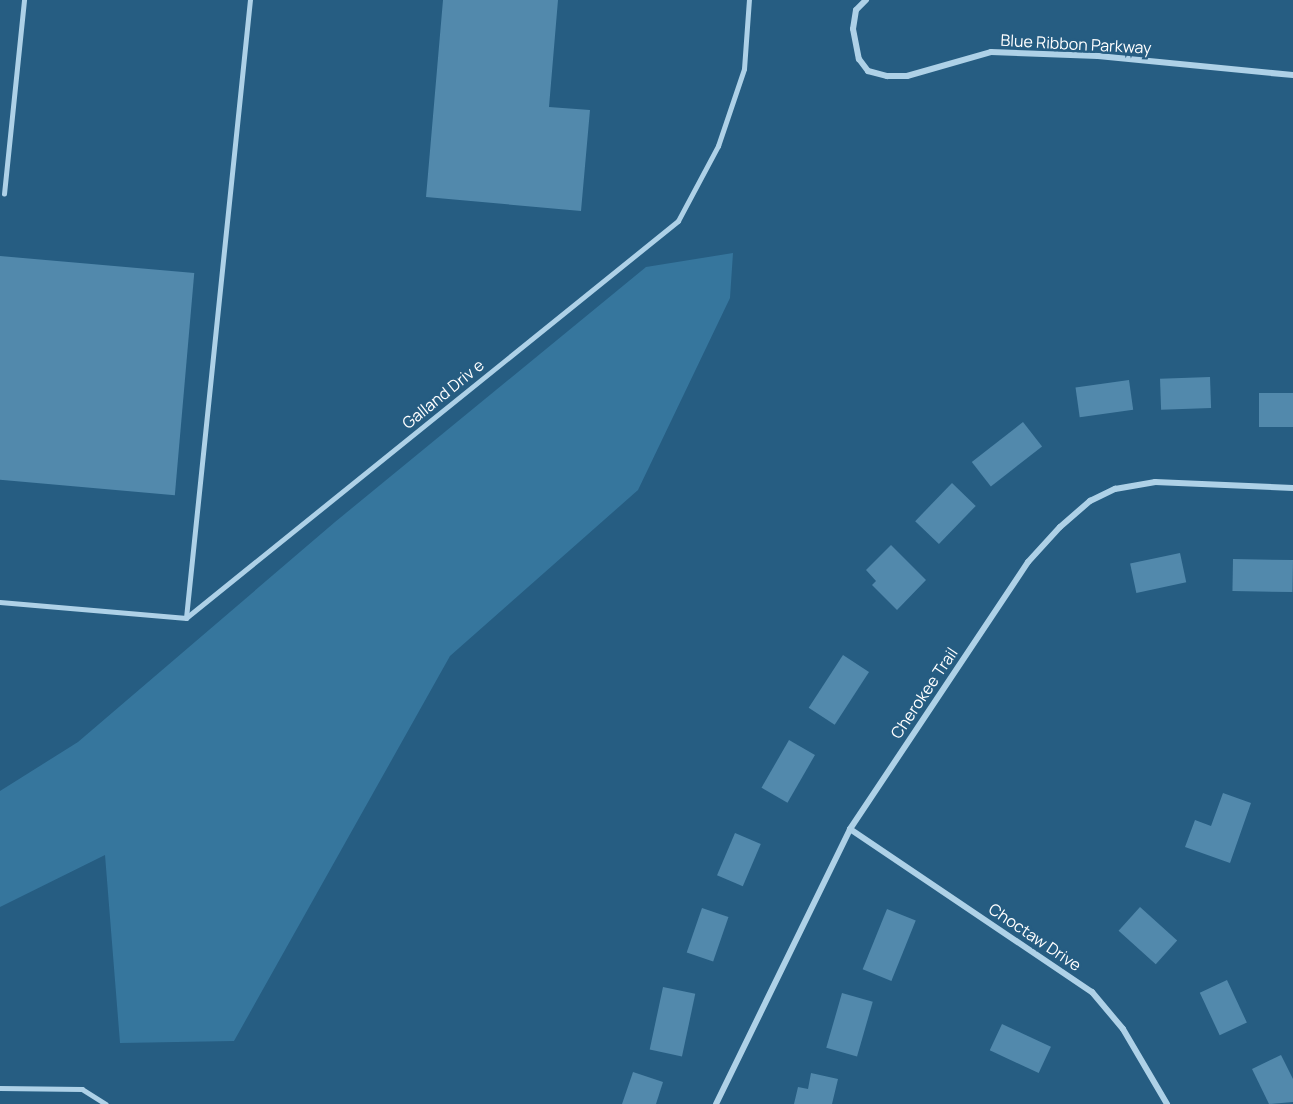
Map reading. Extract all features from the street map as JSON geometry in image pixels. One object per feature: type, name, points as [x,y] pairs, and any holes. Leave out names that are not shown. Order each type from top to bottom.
[{"type":"street","name":"Blue Ribbon Parkway","points":[[866,0],[856,10],[853,30],[859,59],[868,71],[887,76],[907,76],[991,52],[1098,56],[1293,75]]},
{"type":"street","name":"Cherokee Trail","points":[[716,1104],[849,829],[1028,562],[1090,501],[1115,489],[1155,482],[1293,488]]},
{"type":"street","name":"Choctaw Drive","points":[[849,829],[1092,992],[1123,1029],[1167,1104]]},
{"type":"lane","points":[[4,194],[24,0]]},
{"type":"lane","points":[[0,602],[186,618],[250,0]]},
{"type":"lane","name":"Galland Driv e","points":[[186,618],[678,220],[718,146],[744,69],[749,0]]},
{"type":"lane","points":[[0,1088],[82,1089],[106,1104]]},
{"type":"shaded area","points":[[733,253],[730,298],[638,490],[450,656],[234,1041],[120,1043],[105,855],[0,907],[0,791],[78,742],[335,522],[646,267]]},
{"type":"building","points":[[443,0],[558,0],[549,107],[590,110],[581,211],[426,197]]},
{"type":"building","points":[[0,256],[194,273],[175,495],[0,480]]},
{"type":"building","points":[[1210,377],[1211,408],[1161,410],[1160,379]]},
{"type":"building","points":[[1129,380],[1133,410],[1080,417],[1076,388]]},
{"type":"building","points":[[1259,393],[1293,393],[1293,427],[1259,427]]},
{"type":"building","points":[[1023,422],[1042,446],[991,486],[972,462]]},
{"type":"building","points":[[952,483],[976,506],[939,544],[915,521]]},
{"type":"building","points":[[891,545],[926,580],[897,610],[872,585],[876,581],[866,570]]},
{"type":"building","points":[[1180,553],[1186,582],[1136,593],[1130,564]]},
{"type":"building","points":[[1233,559],[1293,560],[1292,592],[1232,591]]},
{"type":"building","points":[[843,655],[869,672],[835,725],[809,708]]},
{"type":"building","points":[[789,740],[815,755],[787,803],[762,788]]},
{"type":"building","points":[[1223,793],[1251,803],[1230,863],[1185,847],[1195,820],[1211,826]]},
{"type":"building","points":[[735,833],[761,844],[743,886],[717,875]]},
{"type":"building","points":[[1140,907],[1177,940],[1156,964],[1119,931]]},
{"type":"building","points":[[702,908],[728,917],[713,962],[687,952]]},
{"type":"building","points":[[887,909],[916,921],[891,981],[863,969]]},
{"type":"building","points":[[1227,980],[1247,1023],[1220,1035],[1200,993]]},
{"type":"building","points":[[663,987],[695,994],[682,1056],[650,1050]]},
{"type":"building","points":[[842,993],[873,1002],[857,1057],[826,1048]]},
{"type":"building","points":[[1002,1024],[1051,1047],[1039,1073],[990,1050]]},
{"type":"building","points":[[1281,1055],[1293,1079],[1293,1102],[1269,1104],[1252,1069]]},
{"type":"building","points":[[633,1072],[663,1082],[656,1104],[622,1104]]},
{"type":"building","points":[[811,1073],[838,1079],[832,1104],[794,1104],[798,1087],[808,1089]]}]
